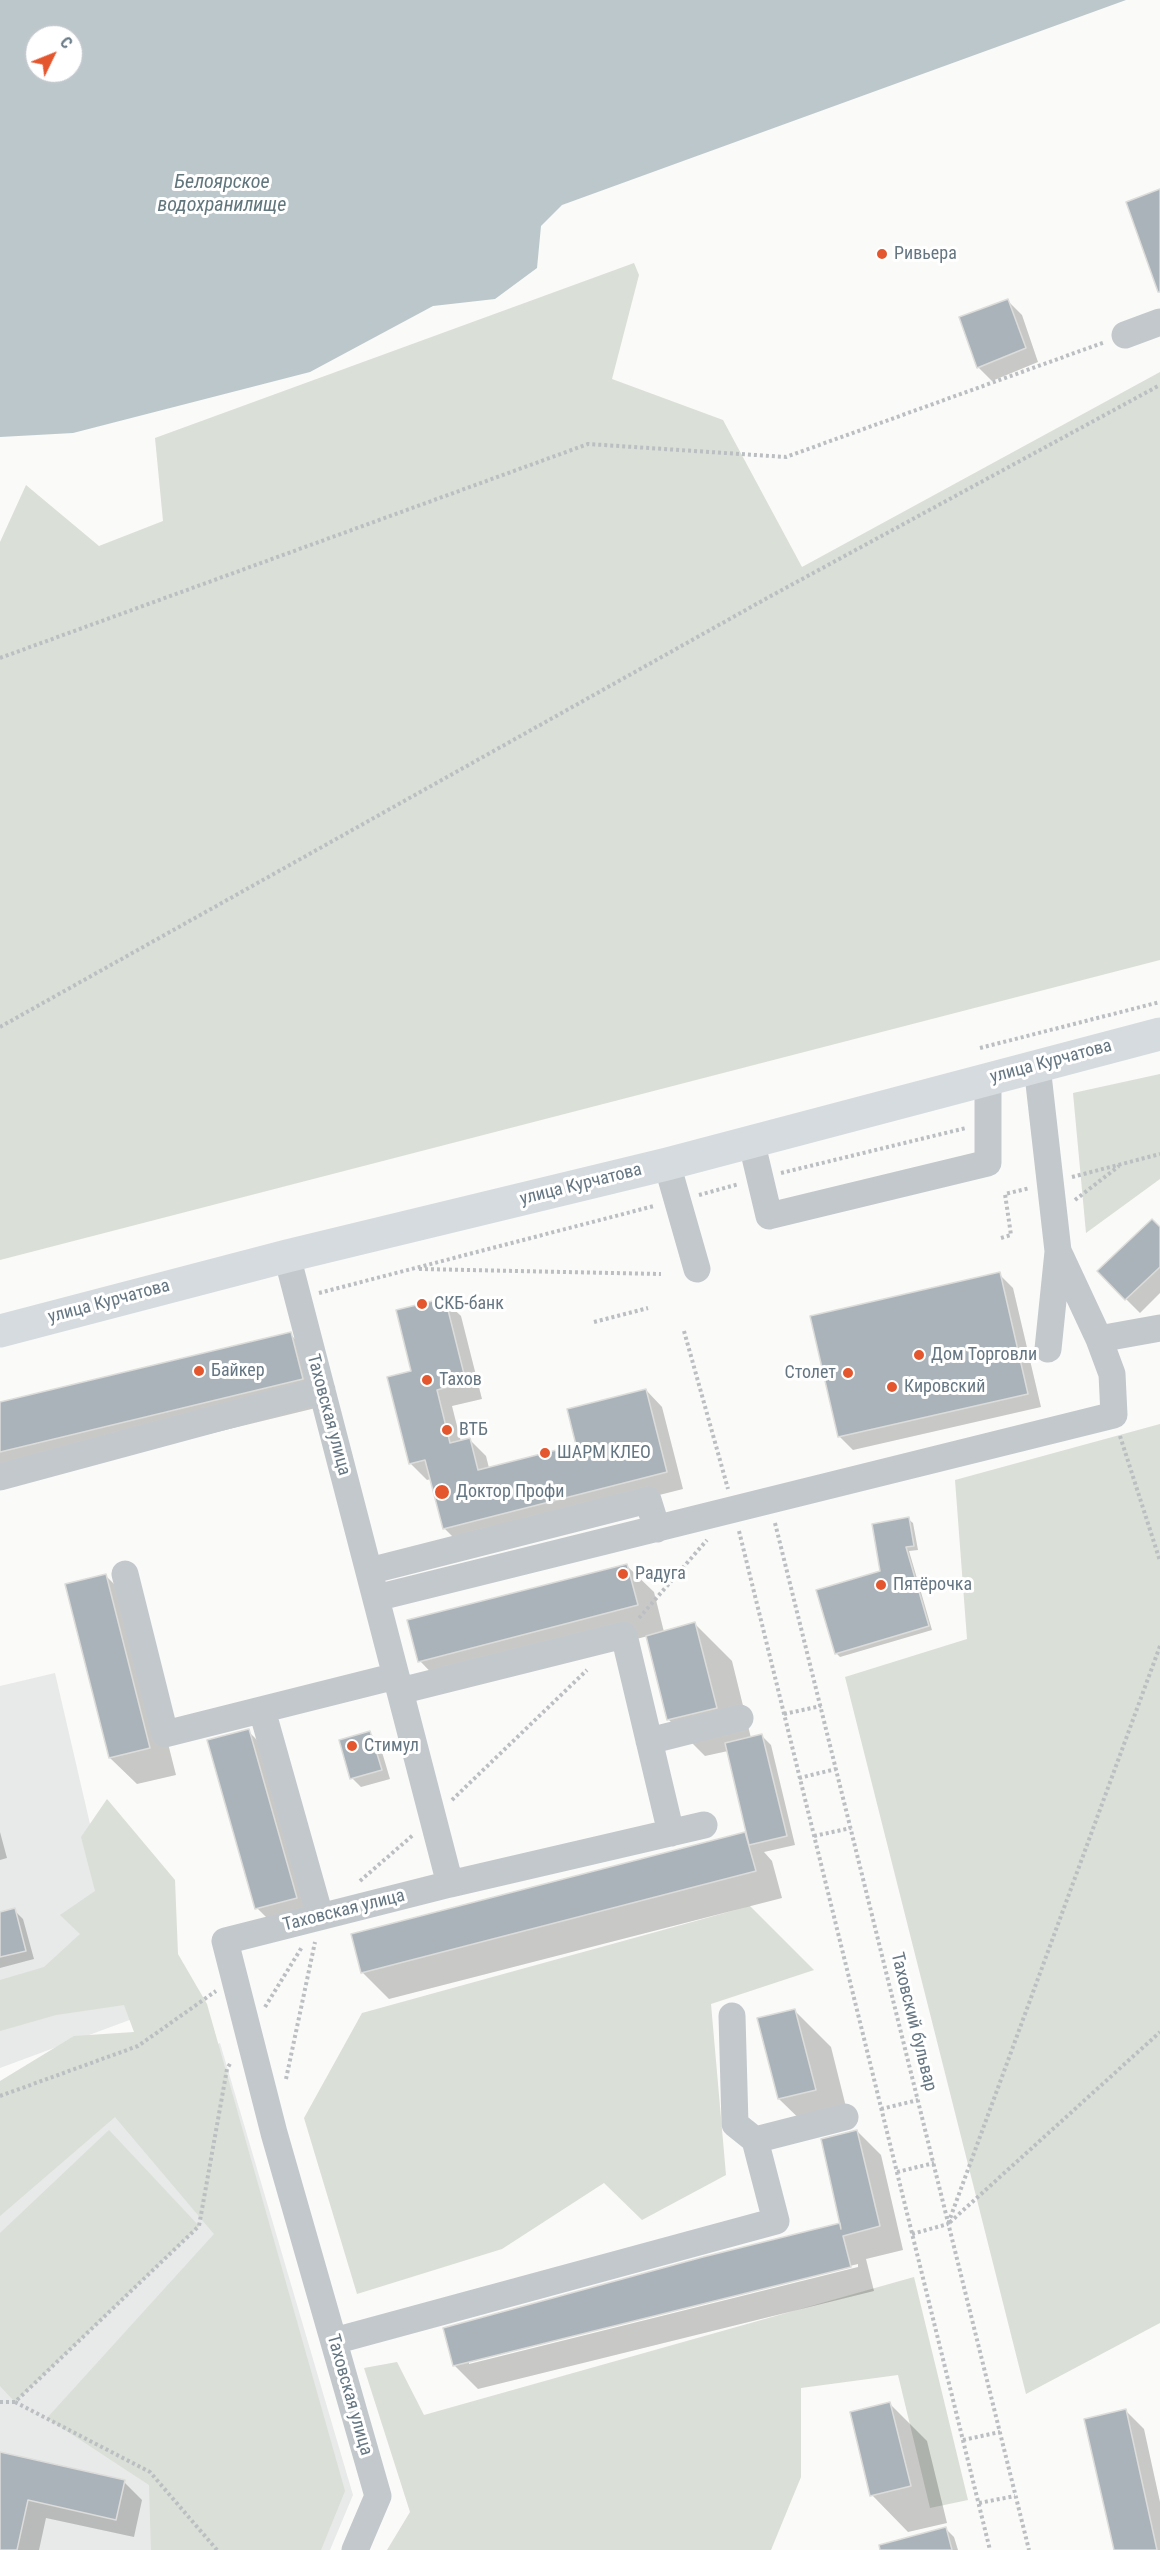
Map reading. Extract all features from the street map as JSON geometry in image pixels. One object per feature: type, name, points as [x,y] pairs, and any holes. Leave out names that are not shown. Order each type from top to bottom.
[{"type":"main road","name":"улица Курчатова","points":[[0,1331],[287,1256],[667,1164],[751,1140],[984,1063],[1037,1066],[1160,1034]]},
{"type":"street","points":[[1125,335],[1160,322]]},
{"type":"street","points":[[751,1140],[769,1216],[988,1163],[984,1063]]},
{"type":"street","points":[[1037,1066],[1058,1251],[1048,1349]]},
{"type":"street","points":[[667,1164],[697,1269]]},
{"type":"street","points":[[376,1598],[1114,1415],[1112,1374],[1099,1339],[1058,1251]]},
{"type":"street","name":"Таховская улица","points":[[287,1256],[450,1884],[225,1941],[378,2496],[355,2550]]},
{"type":"street","points":[[1099,1339],[1160,1328]]},
{"type":"street","points":[[0,1477],[322,1390]]},
{"type":"street","points":[[369,1571],[648,1500],[657,1529]]},
{"type":"street","points":[[125,1574],[165,1734],[262,1710],[624,1635],[671,1833]]},
{"type":"street","points":[[262,1710],[320,1916]]},
{"type":"street","points":[[649,1741],[740,1718]]},
{"type":"street","points":[[450,1884],[704,1825]]},
{"type":"street","points":[[334,2340],[776,2221],[755,2140],[735,2124],[732,2016]]},
{"type":"street","points":[[755,2140],[845,2117]]},
{"type":"path","points":[[0,658],[588,444],[786,457],[1125,335]]},
{"type":"path","points":[[0,1027],[769,597],[1160,385]]},
{"type":"path","points":[[984,1063],[1160,1002]]},
{"type":"path","points":[[1001,1238],[1011,1235],[1005,1194],[1160,1154]]},
{"type":"path","points":[[1054,1216],[1122,1164]]},
{"type":"path","points":[[412,1269],[661,1274]]},
{"type":"path","points":[[594,1322],[648,1308]]},
{"type":"path","points":[[684,1331],[734,1510],[990,2550]]},
{"type":"path","points":[[1114,1415],[1160,1561]]},
{"type":"path","name":"Таховский бульвар","points":[[770,1501],[1029,2550]]},
{"type":"path","points":[[624,1635],[734,1510]]},
{"type":"path","points":[[948,2224],[1160,1646]]},
{"type":"path","points":[[355,1886],[433,1817],[589,1668]]},
{"type":"path","points":[[784,1714],[821,1706]]},
{"type":"path","points":[[800,1778],[836,1769]]},
{"type":"path","points":[[814,1836],[851,1828]]},
{"type":"path","points":[[15,2402],[199,2226],[226,2069],[320,1916]]},
{"type":"path","points":[[284,2088],[320,1916]]},
{"type":"path","points":[[0,2096],[138,2046],[234,1978]]},
{"type":"path","points":[[912,2234],[948,2224],[1160,2032]]},
{"type":"path","points":[[881,2109],[918,2100]]},
{"type":"path","points":[[897,2172],[934,2163]]},
{"type":"path","points":[[0,2402],[15,2402],[150,2472],[217,2550]]},
{"type":"path","points":[[963,2440],[1000,2432]]},
{"type":"path","points":[[979,2503],[1016,2496]]},
{"type":"shaded area","points":[[634,263],[639,275],[612,379],[723,420],[802,567],[1160,372],[1160,960],[0,1260],[0,542],[26,485],[99,546],[163,521],[155,438]]},
{"type":"shaded area","points":[[1160,1074],[1160,1179],[1086,1233],[1073,1093]]},
{"type":"shaded area","points":[[1160,1424],[1160,2323],[1026,2394],[845,1677],[967,1639],[955,1480]]},
{"type":"shaded area","points":[[55,1673],[135,2018],[0,2068],[0,1686]]},
{"type":"shaded area","points":[[107,1799],[175,1880],[178,1954],[207,2004],[345,2491],[321,2550],[151,2550],[149,2485],[47,2418],[214,2234],[115,2117],[0,2216],[0,2081],[74,2036],[134,2032],[124,2005],[56,2015],[0,2031],[0,1980],[44,1967],[80,1934],[60,1915],[95,1891],[81,1837]]},
{"type":"shaded area","points":[[750,1906],[814,1970],[711,2004],[726,2175],[642,2220],[604,2183],[502,2249],[357,2294],[304,2118],[362,2013]]},
{"type":"shaded area","points":[[220,2043],[353,2495],[330,2550],[0,2550],[0,2146]]},
{"type":"shaded area","points":[[109,2130],[199,2226],[15,2402],[0,2386],[0,2233]]},
{"type":"shaded area","points":[[914,2277],[968,2500],[930,2508],[898,2375],[801,2388],[801,2477],[771,2550],[387,2550],[410,2512],[364,2368],[397,2362],[424,2415]]},
{"type":"water","name":"Белоярское водохранилище","points":[[0,0],[1126,0],[562,205],[541,226],[537,268],[495,299],[433,306],[310,372],[73,433],[0,437]]},
{"type":"building","points":[[1160,189],[1160,292],[1158,292],[1126,202]]},
{"type":"building","points":[[1008,299],[1026,348],[977,368],[959,317]]},
{"type":"building","points":[[1152,1219],[1160,1227],[1160,1267],[1125,1300],[1097,1271]]},
{"type":"building","name":"Дом Торговли","points":[[1000,1272],[1028,1394],[838,1437],[810,1316]]},
{"type":"building","points":[[445,1298],[466,1382],[437,1390],[450,1443],[470,1438],[478,1470],[576,1445],[567,1409],[646,1389],[667,1472],[443,1529],[425,1460],[409,1464],[387,1377],[411,1371],[396,1310]]},
{"type":"building","points":[[291,1332],[303,1379],[0,1452],[0,1402]]},
{"type":"building","points":[[909,1517],[914,1546],[906,1547],[929,1626],[835,1654],[816,1590],[880,1571],[872,1524]]},
{"type":"building","points":[[627,1564],[638,1605],[418,1662],[407,1620]]},
{"type":"building","points":[[106,1574],[150,1748],[109,1758],[65,1584]]},
{"type":"building","points":[[695,1622],[717,1708],[667,1720],[646,1636]]},
{"type":"building","points":[[249,1729],[297,1898],[255,1909],[207,1740]]},
{"type":"building","points":[[370,1731],[382,1770],[350,1779],[339,1740]]},
{"type":"building","points":[[762,1734],[787,1836],[749,1845],[725,1743]]},
{"type":"building","points":[[745,1832],[756,1871],[361,1973],[351,1934]]},
{"type":"building","points":[[15,1908],[26,1951],[0,1957],[0,1912]]},
{"type":"building","points":[[795,2009],[816,2090],[778,2099],[757,2018]]},
{"type":"building","points":[[857,2130],[880,2226],[843,2236],[851,2267],[453,2366],[443,2328],[703,2257],[840,2223],[821,2139]]},
{"type":"building","points":[[890,2402],[911,2486],[870,2496],[850,2412]]},
{"type":"building","points":[[1126,2409],[1157,2550],[1114,2550],[1084,2419]]},
{"type":"building","points":[[0,2452],[125,2480],[116,2520],[28,2500],[17,2550],[0,2550]]},
{"type":"building","points":[[946,2527],[952,2550],[880,2550],[879,2545]]},
{"type":"place","name":"Ривьера","points":[[882,254]]},
{"type":"place","name":"СКБ-банк","points":[[422,1304]]},
{"type":"place","name":"Дом Торговли","points":[[919,1355]]},
{"type":"place","name":"Байкер","points":[[199,1371]]},
{"type":"place","name":"Столет","points":[[848,1373]]},
{"type":"place","name":"Тахов","points":[[427,1380]]},
{"type":"place","name":"Кировский","points":[[892,1387]]},
{"type":"place","name":"ВТБ","points":[[447,1430]]},
{"type":"place","name":"ШАРМ КЛЕО","points":[[545,1453]]},
{"type":"place","name":"Доктор Профи","points":[[442,1492]]},
{"type":"place","name":"Радуга","points":[[623,1574]]},
{"type":"place","name":"Пятёрочка","points":[[881,1585]]},
{"type":"place","name":"Стимул","points":[[352,1746]]}]
